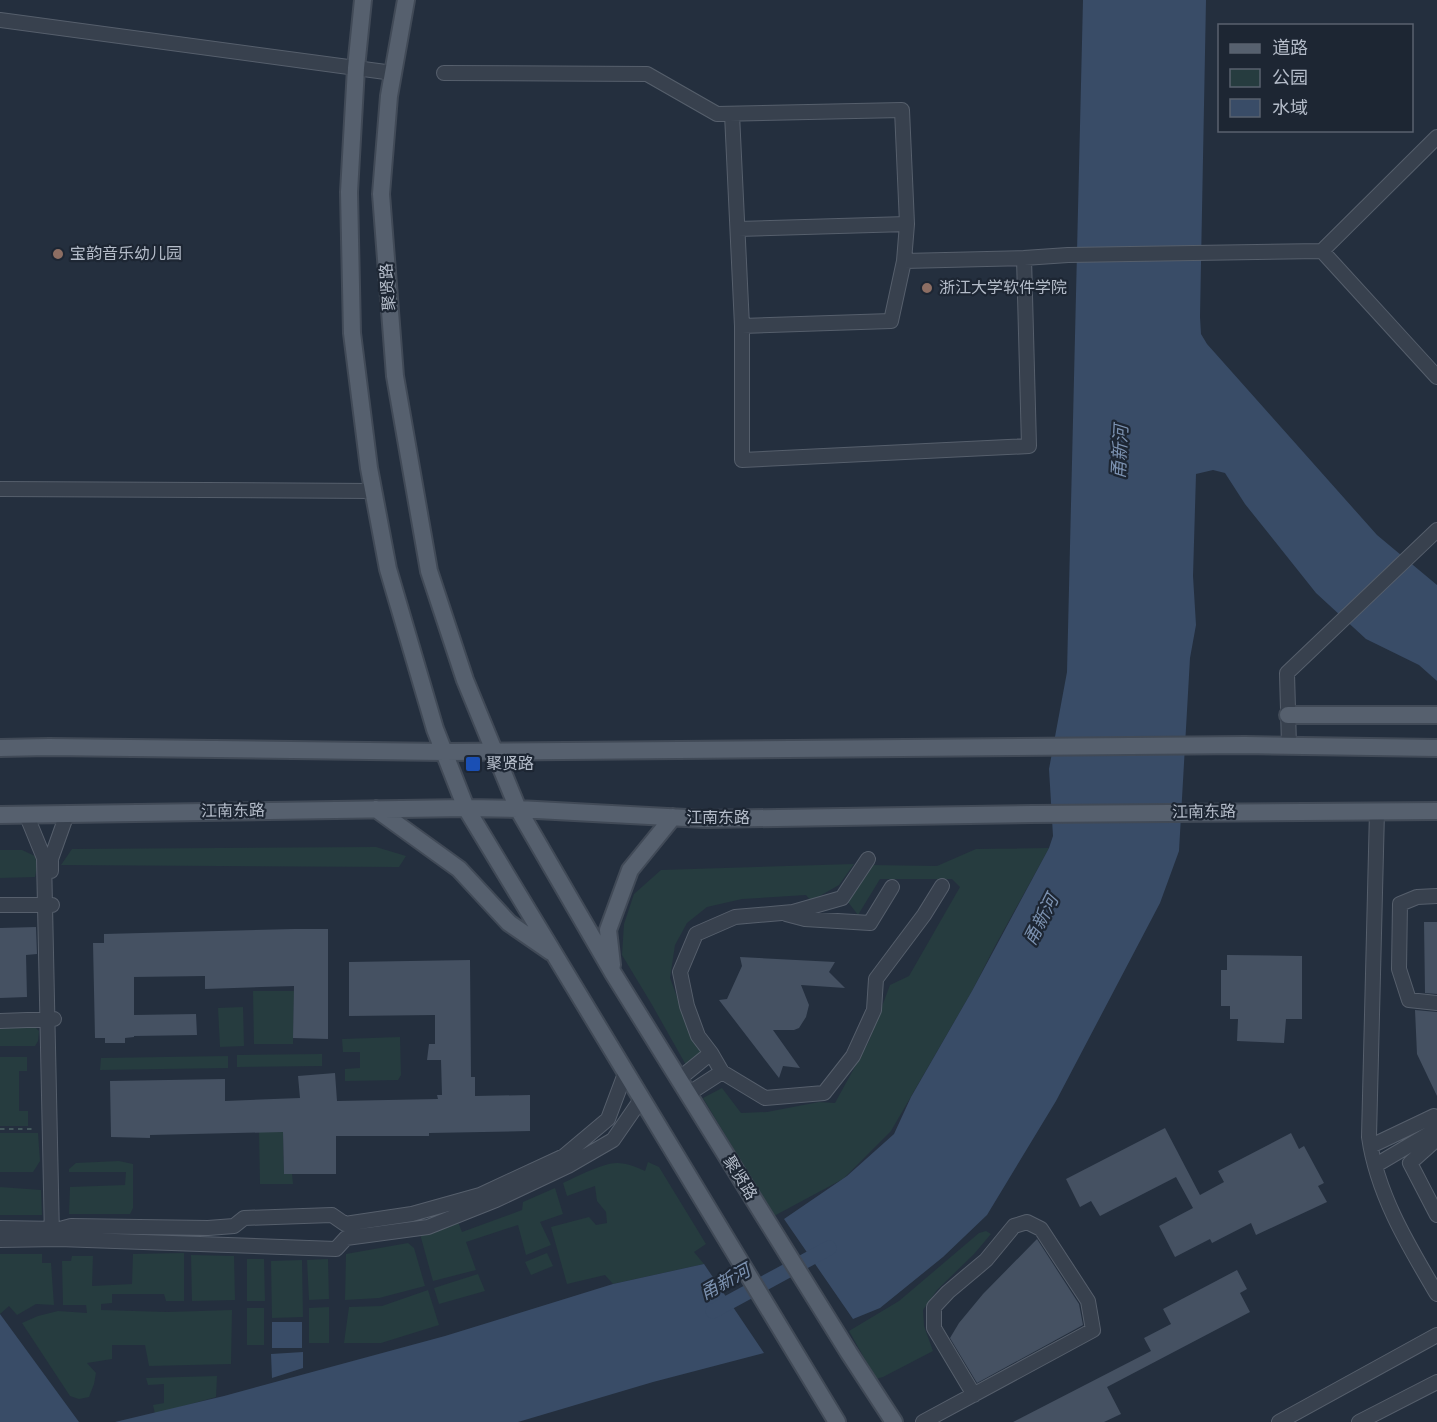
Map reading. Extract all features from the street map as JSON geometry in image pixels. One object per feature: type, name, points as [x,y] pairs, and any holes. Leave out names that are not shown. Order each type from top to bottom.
[{"type":"main road","points":[[363,0],[356,68],[349,192],[352,333],[373,491],[388,569],[435,729],[466,808],[837,1422]]},
{"type":"main road","name":"聚贤路","points":[[406,0],[389,96],[381,194],[395,376],[429,571],[465,680],[518,809],[613,973],[894,1422]]},
{"type":"main road","points":[[1288,715],[1437,715]]},
{"type":"main road","points":[[0,748],[445,752],[1245,745],[1437,748]]},
{"type":"main road","name":"江南东路","points":[[0,815],[466,808],[705,819],[1437,811]]},
{"type":"main road","points":[[376,809],[459,869],[509,924],[557,957]]},
{"type":"main road","points":[[613,973],[608,930],[630,870],[672,817]]},
{"type":"street","points":[[0,20],[393,73]]},
{"type":"street","points":[[444,73],[647,74],[717,114],[903,110],[907,224],[904,261],[891,321],[742,326]]},
{"type":"street","points":[[732,114],[742,326],[742,460],[1029,446],[1024,258]]},
{"type":"street","points":[[904,261],[1068,255],[1322,251],[1437,137]]},
{"type":"street","points":[[738,229],[907,224]]},
{"type":"street","points":[[1322,251],[1437,376]]},
{"type":"street","points":[[0,489],[373,491]]},
{"type":"street","points":[[1289,746],[1287,673],[1437,530]]},
{"type":"street","points":[[1377,811],[1371,1146],[1389,1206],[1437,1294]]},
{"type":"street","points":[[56,1234],[49,905],[51,859],[67,813]]},
{"type":"street","points":[[26,814],[44,858],[49,905]]},
{"type":"street","points":[[868,859],[842,898],[793,912],[735,918],[696,934],[680,972],[687,1006],[698,1036],[722,1072],[765,1098],[825,1093],[858,1047],[874,1010],[876,980],[924,915],[942,886]]},
{"type":"street","points":[[783,913],[806,919],[870,923],[892,887]]},
{"type":"street","points":[[1437,896],[1418,897],[1400,904],[1398,969],[1409,1000],[1437,1002]]},
{"type":"street","points":[[0,905],[49,905]]},
{"type":"street","points":[[0,1021],[51,1019]]},
{"type":"street","points":[[679,1079],[711,1053]]},
{"type":"street","points":[[0,1240],[56,1234],[71,1226],[208,1228],[234,1226],[244,1218],[332,1215],[345,1224],[412,1214],[480,1195],[564,1156],[608,1119],[626,1071]]},
{"type":"street","points":[[688,1094],[722,1072]]},
{"type":"street","points":[[0,1228],[56,1234],[336,1249],[346,1238],[428,1227],[496,1200],[568,1166],[613,1140],[647,1105]]},
{"type":"street","points":[[1371,1146],[1436,1120]]},
{"type":"street","points":[[1376,1165],[1436,1120]]},
{"type":"street","points":[[1437,1139],[1410,1163],[1437,1215]]},
{"type":"street","points":[[923,1422],[974,1395],[1093,1330],[1088,1301],[1041,1229],[1027,1222],[1014,1227],[986,1260],[934,1307],[934,1328],[974,1395]]},
{"type":"street","points":[[1280,1422],[1437,1335]]},
{"type":"street","points":[[1359,1422],[1437,1382]]},
{"type":"path","points":[[0,1129],[36,1129]]},
{"type":"green space","points":[[376,847],[406,856],[399,867],[61,865],[72,849]]},
{"type":"green space","points":[[1049,848],[972,991],[891,1131],[843,1179],[774,1216],[703,1098],[722,1088],[741,1113],[767,1112],[819,1102],[835,1103],[869,1041],[890,985],[909,976],[960,887],[952,879],[880,879],[858,915],[848,902],[870,865],[937,866],[976,849]]},
{"type":"green space","points":[[0,850],[22,850],[35,856],[37,866],[35,877],[0,878]]},
{"type":"green space","points":[[854,864],[839,885],[811,901],[806,895],[742,899],[707,907],[687,923],[675,945],[670,978],[683,1013],[707,1056],[686,1065],[622,955],[624,924],[634,894],[661,870]]},
{"type":"green space","points":[[253,991],[294,991],[293,1044],[254,1044]]},
{"type":"green space","points":[[243,1007],[244,1046],[220,1047],[218,1008]]},
{"type":"green space","points":[[34,1026],[39,1031],[35,1046],[0,1046],[0,1027]]},
{"type":"green space","points":[[400,1037],[401,1075],[398,1080],[345,1081],[345,1069],[360,1068],[360,1052],[343,1052],[342,1039]]},
{"type":"green space","points":[[322,1054],[322,1066],[237,1067],[237,1055]]},
{"type":"green space","points":[[228,1056],[228,1068],[100,1070],[101,1058]]},
{"type":"green space","points":[[0,1057],[27,1057],[27,1071],[19,1071],[19,1111],[28,1111],[28,1126],[0,1126]]},
{"type":"green space","points":[[259,1132],[283,1132],[284,1173],[292,1174],[293,1184],[260,1184]]},
{"type":"green space","points":[[0,1133],[38,1133],[40,1161],[33,1172],[0,1172]]},
{"type":"green space","points":[[119,1161],[133,1164],[133,1208],[130,1214],[69,1214],[70,1187],[125,1185],[126,1172],[69,1172],[69,1169],[76,1163]]},
{"type":"green space","points":[[648,1162],[659,1167],[706,1244],[694,1252],[704,1264],[613,1284],[605,1275],[567,1284],[551,1227],[589,1217],[596,1225],[607,1223],[606,1212],[597,1201],[595,1186],[567,1196],[563,1183],[604,1165],[617,1163],[645,1171]]},
{"type":"green space","points":[[0,1187],[41,1190],[42,1215],[0,1215]]},
{"type":"green space","points":[[555,1188],[563,1214],[540,1222],[551,1245],[526,1255],[518,1225],[466,1242],[476,1270],[433,1281],[420,1234],[458,1222],[462,1232],[522,1210],[523,1202]]},
{"type":"green space","points":[[986,1231],[991,1234],[937,1290],[923,1310],[924,1326],[933,1351],[876,1379],[849,1331],[899,1301],[979,1233]]},
{"type":"green space","points":[[408,1243],[414,1248],[425,1286],[379,1298],[345,1300],[346,1254]]},
{"type":"green space","points":[[184,1253],[184,1301],[166,1301],[164,1294],[112,1294],[112,1303],[101,1304],[101,1310],[167,1312],[232,1310],[231,1364],[149,1366],[145,1345],[112,1345],[112,1359],[87,1363],[96,1373],[89,1397],[79,1399],[70,1396],[22,1323],[58,1311],[87,1313],[86,1305],[63,1305],[62,1261],[71,1261],[72,1256],[93,1256],[92,1286],[132,1284],[133,1254]]},
{"type":"green space","points":[[547,1253],[553,1266],[531,1275],[525,1262]]},
{"type":"green space","points":[[0,1254],[42,1254],[42,1263],[51,1263],[54,1305],[36,1304],[17,1315],[9,1306],[0,1314]]},
{"type":"green space","points":[[191,1255],[234,1256],[235,1300],[192,1301]]},
{"type":"green space","points":[[247,1259],[264,1259],[265,1301],[247,1301]]},
{"type":"green space","points":[[328,1259],[329,1299],[309,1300],[307,1260]]},
{"type":"green space","points":[[302,1260],[303,1317],[272,1318],[271,1261]]},
{"type":"green space","points":[[478,1274],[485,1291],[439,1304],[434,1288]]},
{"type":"green space","points":[[428,1290],[439,1325],[381,1343],[344,1343],[349,1307],[382,1306]]},
{"type":"green space","points":[[329,1307],[329,1343],[309,1343],[309,1308]]},
{"type":"green space","points":[[247,1308],[264,1308],[264,1345],[247,1345]]},
{"type":"green space","points":[[217,1376],[216,1397],[155,1414],[153,1405],[164,1403],[164,1384],[148,1385],[146,1378]]},
{"type":"water","points":[[1083,0],[1206,0],[1201,334],[1207,344],[1377,535],[1437,585],[1437,681],[1419,665],[1366,639],[1316,593],[1245,504],[1225,473],[1213,470],[1196,474],[1193,576],[1196,625],[1190,658],[1179,851],[1160,903],[1056,1101],[987,1215],[943,1257],[880,1308],[853,1319],[784,1219],[847,1176],[894,1134],[911,1097],[972,991],[1049,848],[1053,836],[1049,769],[1067,672]]},
{"type":"water","points":[[704,1264],[764,1353],[653,1382],[518,1422],[115,1422],[224,1396],[445,1336],[613,1284]]},
{"type":"water","points":[[0,1314],[79,1422],[0,1422]]},
{"type":"water","points":[[272,1322],[302,1322],[302,1348],[272,1348]]},
{"type":"water","points":[[303,1352],[303,1368],[272,1378],[271,1354]]},
{"type":"building","points":[[1424,922],[1437,922],[1437,994],[1425,993]]},
{"type":"building","points":[[36,927],[37,954],[26,955],[27,997],[0,998],[0,928]]},
{"type":"building","points":[[328,929],[328,1039],[293,1038],[294,986],[205,989],[205,976],[134,977],[134,1015],[196,1014],[197,1035],[134,1036],[125,1038],[125,1043],[105,1043],[105,1038],[95,1038],[93,943],[104,943],[104,934]]},
{"type":"building","points":[[1227,955],[1302,956],[1302,1019],[1286,1019],[1284,1043],[1237,1041],[1238,1019],[1230,1019],[1230,1006],[1221,1006],[1221,970],[1227,970]]},
{"type":"building","points":[[740,957],[835,962],[829,972],[845,988],[801,985],[809,1005],[806,1017],[799,1028],[794,1030],[773,1030],[800,1068],[783,1066],[779,1078],[719,1000],[727,999],[742,966]]},
{"type":"building","points":[[470,960],[471,1077],[475,1077],[475,1096],[530,1095],[530,1131],[429,1133],[429,1136],[336,1136],[336,1174],[284,1174],[283,1132],[150,1135],[150,1138],[111,1137],[110,1081],[225,1079],[225,1101],[300,1098],[298,1076],[335,1073],[337,1101],[438,1099],[437,1095],[442,1095],[441,1060],[427,1060],[429,1044],[435,1044],[435,1015],[349,1016],[349,962]]},
{"type":"building","points":[[1415,1010],[1437,1012],[1437,1096],[1417,1054]]},
{"type":"building","points":[[1165,1128],[1200,1195],[1224,1182],[1218,1171],[1291,1133],[1299,1149],[1304,1146],[1324,1183],[1318,1186],[1327,1202],[1256,1235],[1251,1223],[1212,1243],[1210,1239],[1175,1257],[1159,1226],[1193,1208],[1176,1177],[1100,1216],[1091,1201],[1080,1207],[1066,1179]]},
{"type":"building","points":[[1037,1239],[1079,1304],[1083,1325],[977,1383],[950,1338],[959,1323],[983,1294]]},
{"type":"building","points":[[1237,1270],[1247,1289],[1240,1293],[1250,1312],[1107,1387],[1121,1414],[1104,1422],[1013,1422],[1151,1351],[1144,1338],[1171,1324],[1163,1309]]},
{"type":"waterway","name":"甬新河","points":[[713,1311],[829,1248]]},
{"type":"place","name":"宝韵音乐幼儿园","points":[[58,254]]},
{"type":"place","name":"浙江大学软件学院","points":[[927,288]]},
{"type":"place","name":"聚贤路","points":[[473,764]]}]
